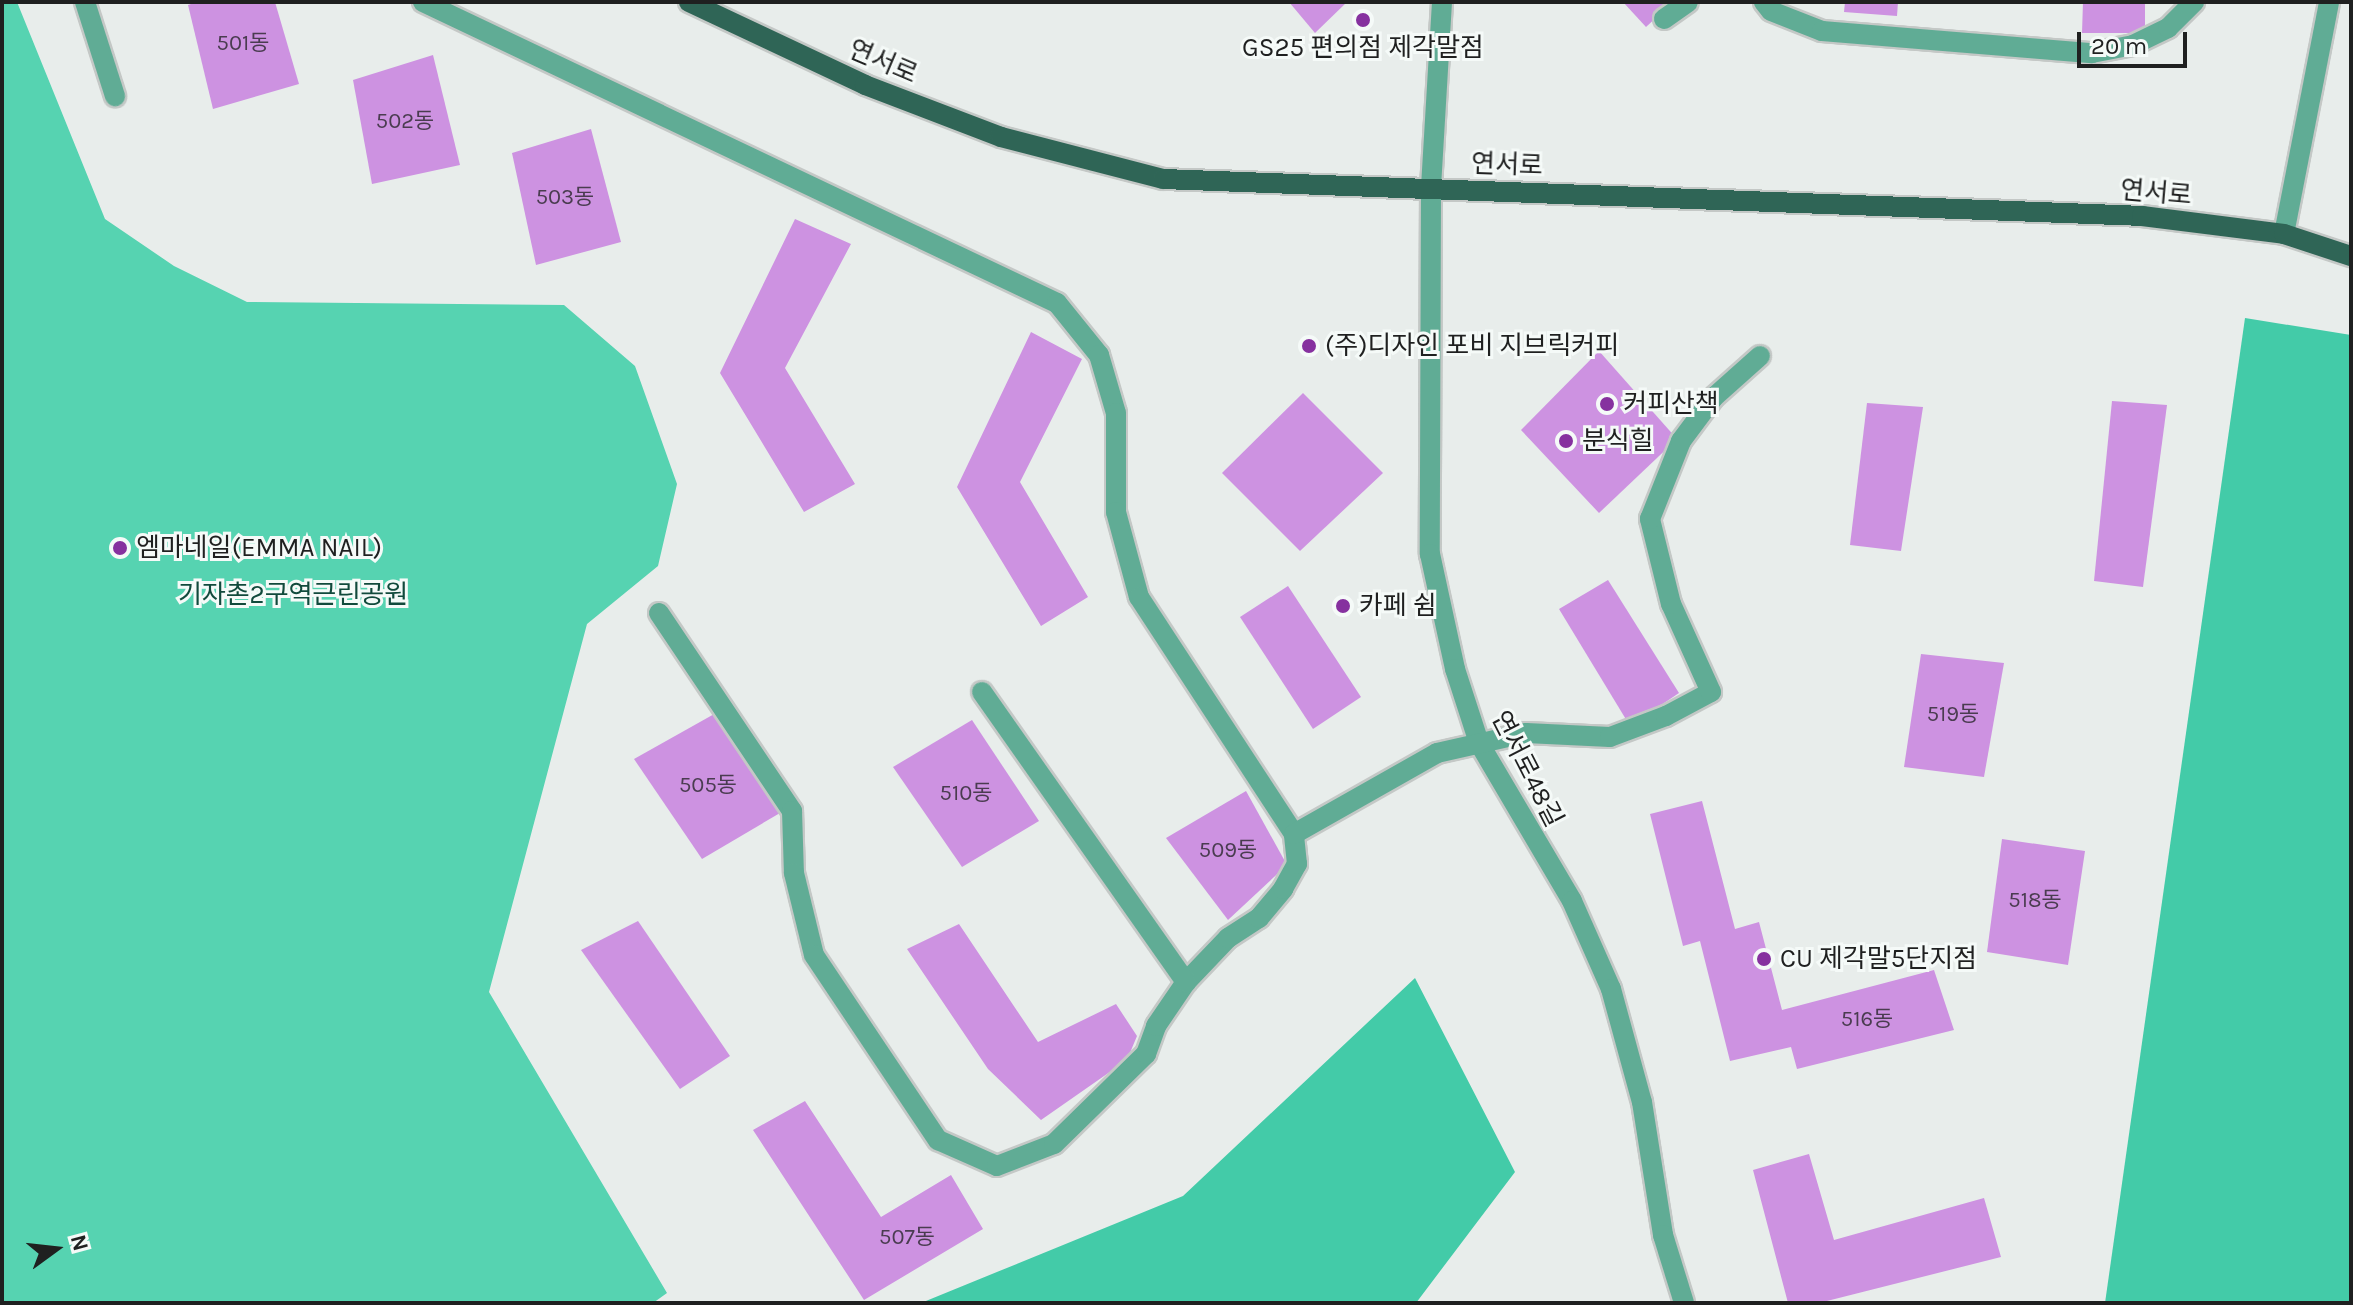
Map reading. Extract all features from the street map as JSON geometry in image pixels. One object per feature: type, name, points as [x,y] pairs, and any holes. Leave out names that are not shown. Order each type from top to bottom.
[{"type":"main road","name":"연서로","points":[[689,2],[865,85],[1001,137],[1163,179],[2142,216],[2284,234],[2351,256]]},
{"type":"street","points":[[85,2],[115,96]]},
{"type":"street","points":[[423,2],[1057,303],[1099,355],[1116,413],[1116,512],[1139,597],[1294,834],[1297,864],[1283,889],[1259,918],[1228,938],[1186,982],[1156,1026],[1146,1054],[1054,1144],[997,1166],[938,1140],[814,955],[794,873],[792,811],[659,613]]},
{"type":"street","name":"연서로48길","points":[[1442,2],[1431,189],[1430,554],[1455,669],[1479,743],[1572,901],[1611,989],[1642,1102],[1663,1235],[1684,1303]]},
{"type":"street","points":[[1664,19],[1688,2]]},
{"type":"street","points":[[1764,2],[1771,11],[1822,31],[2092,53],[2133,45],[2168,28],[2194,2]]},
{"type":"street","points":[[2284,234],[2329,2]]},
{"type":"street","points":[[1294,834],[1437,753],[1526,733],[1610,737],[1666,716],[1711,692],[1671,604],[1650,519],[1681,441],[1713,398],[1760,356]]},
{"type":"street","points":[[982,692],[1186,982]]},
{"type":"green space","name":"기자촌2구역근린공원","points":[[2,2],[17,2],[105,219],[174,266],[247,302],[564,305],[635,366],[677,484],[658,566],[587,624],[489,992],[667,1293],[653,1303],[2,1303]]},
{"type":"green space","points":[[2245,318],[2351,335],[2351,1303],[2105,1303]]},
{"type":"green space","points":[[1415,978],[1515,1172],[1416,1303],[921,1303],[1183,1196]]},
{"type":"building","points":[[197,2],[275,2],[299,84],[213,109],[188,5]]},
{"type":"building","points":[[1289,2],[1347,2],[1315,33]]},
{"type":"building","points":[[1623,2],[1673,2],[1646,27]]},
{"type":"building","points":[[1845,2],[1898,2],[1897,16],[1844,12]]},
{"type":"building","points":[[2083,2],[2145,2],[2145,33],[2082,33]]},
{"type":"building","points":[[433,55],[460,165],[372,184],[353,80]]},
{"type":"building","points":[[591,129],[621,242],[536,265],[512,153]]},
{"type":"building","points":[[795,219],[851,244],[785,368],[855,484],[804,512],[720,373]]},
{"type":"building","points":[[1031,332],[1082,359],[1020,482],[1088,597],[1041,626],[957,487]]},
{"type":"building","points":[[1599,351],[1677,439],[1599,513],[1521,430]]},
{"type":"building","points":[[1303,393],[1383,473],[1300,551],[1222,473]]},
{"type":"building","points":[[2112,401],[2167,405],[2143,587],[2094,581]]},
{"type":"building","points":[[1867,403],[1923,407],[1901,551],[1850,545]]},
{"type":"building","points":[[1608,580],[1679,693],[1630,726],[1559,609]]},
{"type":"building","points":[[1288,586],[1361,697],[1313,729],[1240,617]]},
{"type":"building","points":[[1921,654],[2004,663],[1984,777],[1904,767]]},
{"type":"building","points":[[716,713],[780,813],[702,859],[634,759]]},
{"type":"building","points":[[972,720],[1039,821],[962,867],[893,767]]},
{"type":"building","points":[[1246,791],[1287,865],[1228,920],[1166,838]]},
{"type":"building","points":[[1702,801],[1735,929],[1759,922],[1782,1010],[1934,970],[1954,1030],[1797,1069],[1791,1047],[1730,1061],[1700,941],[1683,946],[1650,814]]},
{"type":"building","points":[[2002,839],[2085,851],[2068,965],[1987,952]]},
{"type":"building","points":[[638,921],[730,1056],[680,1089],[581,950]]},
{"type":"building","points":[[959,924],[1038,1042],[1116,1004],[1137,1036],[1127,1060],[1041,1120],[988,1069],[907,949]]},
{"type":"building","points":[[805,1101],[881,1217],[951,1175],[983,1229],[864,1300],[753,1130]]},
{"type":"building","points":[[1809,1154],[1834,1240],[1984,1198],[2001,1257],[1819,1303],[1788,1303],[1753,1170]]},
{"type":"place","name":"GS25 편의점 제각말점","points":[[1363,20]]},
{"type":"place","name":"(주)디자인 포비 지브릭커피","points":[[1309,346]]},
{"type":"place","name":"커피산책","points":[[1607,404]]},
{"type":"place","name":"분식힐","points":[[1566,441]]},
{"type":"place","name":"엠마네일(EMMA NAIL)","points":[[120,548]]},
{"type":"place","name":"카페 쉼","points":[[1343,606]]},
{"type":"place","name":"CU 제각말5단지점","points":[[1764,959]]}]
